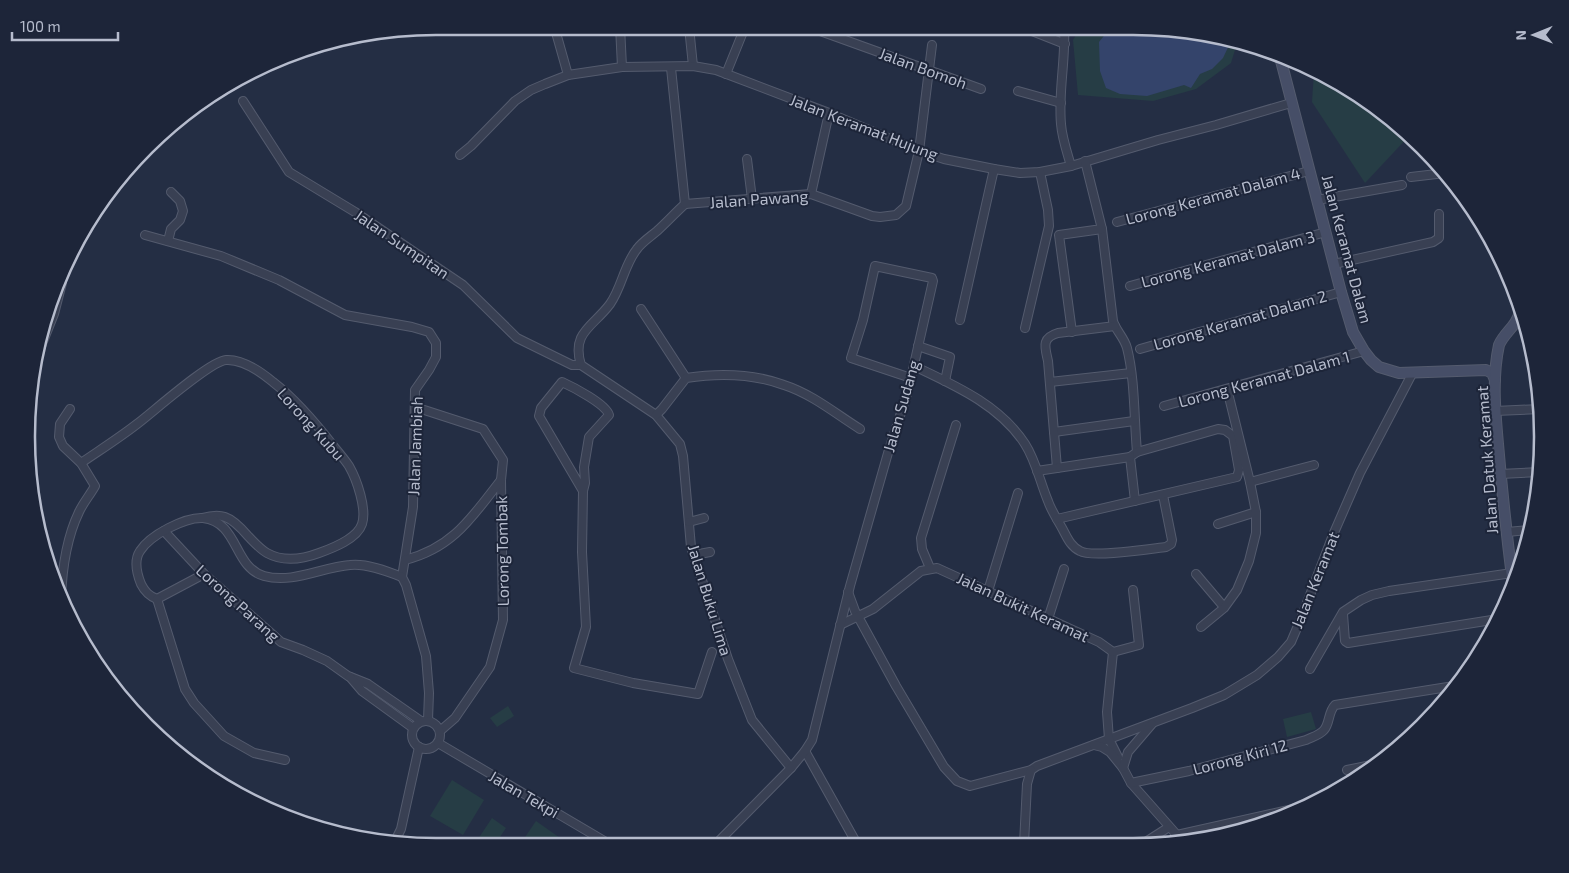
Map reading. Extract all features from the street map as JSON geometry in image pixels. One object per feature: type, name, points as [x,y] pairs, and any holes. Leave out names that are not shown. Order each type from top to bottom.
[{"type":"street","points":[[557,35],[568,76]]},
{"type":"street","points":[[620,35],[622,67]]},
{"type":"street","points":[[690,35],[693,66]]},
{"type":"street","points":[[726,74],[742,35]]},
{"type":"street","name":"Jalan Bomoh","points":[[831,35],[981,89]]},
{"type":"street","points":[[1042,35],[1065,44]]},
{"type":"street","points":[[1064,35],[1061,125],[1071,166]]},
{"type":"street","name":"Jalan Pawang","points":[[685,204],[811,194],[872,216],[880,217],[896,214],[906,206],[919,151],[932,45]]},
{"type":"street","name":"Jalan Keramat Dalam","points":[[1282,64],[1340,292],[1353,332],[1364,351],[1379,366],[1399,373],[1486,370]]},
{"type":"street","name":"Jalan Keramat Hujung","points":[[460,154],[471,146],[515,100],[545,84],[568,76],[622,67],[671,68],[693,66],[716,70],[829,113],[919,151],[994,169],[1020,173],[1040,172],[1071,166],[1291,103]]},
{"type":"street","points":[[581,365],[578,348],[579,339],[584,330],[613,299],[628,264],[637,249],[685,204],[671,68]]},
{"type":"street","points":[[1018,91],[1061,104]]},
{"type":"street","name":"Jalan Sumpitan","points":[[243,101],[289,172],[354,212],[463,285],[517,338],[572,365],[581,365]]},
{"type":"street","points":[[811,194],[829,113]]},
{"type":"street","points":[[747,159],[752,199]]},
{"type":"street","points":[[1085,161],[1102,229],[1115,326],[1125,340],[1131,373],[1137,452]]},
{"type":"street","points":[[960,320],[994,169]]},
{"type":"street","name":"Lorong Keramat Dalam 4","points":[[1117,222],[1310,170]]},
{"type":"street","points":[[1026,328],[1049,226],[1048,210],[1040,172]]},
{"type":"street","points":[[1411,177],[1436,174]]},
{"type":"street","points":[[1317,200],[1402,184]]},
{"type":"street","points":[[145,235],[168,241],[171,229],[180,220],[183,211],[180,201],[172,192]]},
{"type":"street","points":[[1334,264],[1434,242],[1439,238],[1439,214]]},
{"type":"street","points":[[1072,332],[1059,235],[1102,229]]},
{"type":"street","name":"Lorong Keramat Dalam 3","points":[[1130,286],[1326,232]]},
{"type":"street","name":"Jalan Jambiah","points":[[168,241],[221,256],[279,280],[345,315],[412,327],[429,332],[436,344],[436,357],[415,390],[413,507],[402,577],[406,585],[426,656],[429,692],[425,721]]},
{"type":"street","name":"Jalan Sudang","points":[[722,838],[791,768],[812,740],[848,592],[911,378],[933,279],[876,266],[863,320],[851,358],[911,378]]},
{"type":"street","name":"Lorong Keramat Dalam 2","points":[[1140,349],[1340,292]]},
{"type":"street","points":[[641,309],[686,378]]},
{"type":"street","name":"Jalan Datuk Keramat","points":[[1512,569],[1500,474],[1495,380],[1496,359],[1500,341],[1517,321]]},
{"type":"street","points":[[1057,468],[1045,346],[1047,340],[1050,335],[1115,326]]},
{"type":"street","points":[[918,346],[950,357],[945,381]]},
{"type":"street","name":"Lorong Keramat Dalam 1","points":[[1164,406],[1364,351]]},
{"type":"street","points":[[1495,380],[1492,373],[1486,370],[1496,359]]},
{"type":"street","name":"Lorong Kubu","points":[[81,463],[136,425],[217,362],[226,360],[243,363],[273,382],[320,430],[348,465],[358,488],[363,511],[363,523],[354,536],[322,552],[309,556],[296,558],[278,557],[267,553],[239,526],[224,516],[214,515],[174,525],[150,540],[140,551],[137,562],[138,577],[144,589],[149,596],[157,599]]},
{"type":"street","name":"Jalan Buku Lima","points":[[581,365],[656,415],[680,444],[694,556],[728,658],[752,720],[791,768]]},
{"type":"street","points":[[914,366],[960,388],[989,408],[1011,427],[1025,445],[1037,471],[1048,503],[1072,546],[1082,553],[1099,555],[1166,547],[1171,544],[1172,540],[1163,495]]},
{"type":"street","points":[[1050,382],[1131,373]]},
{"type":"street","name":"Jalan Keramat","points":[[1031,770],[1037,766],[1224,695],[1257,675],[1278,656],[1291,642],[1333,535],[1360,473],[1412,374]]},
{"type":"street","points":[[686,378],[744,376],[784,384],[816,400],[860,430]]},
{"type":"street","points":[[656,415],[686,378]]},
{"type":"street","points":[[583,491],[539,416],[541,408],[562,382],[593,400],[608,411],[609,415],[589,437],[584,467],[582,575],[586,627],[574,668],[633,683],[698,694],[712,652]]},
{"type":"street","points":[[1201,627],[1224,607],[1237,590],[1249,561],[1256,533],[1256,512],[1250,482],[1227,389]]},
{"type":"street","name":"Lorong Tombak","points":[[415,407],[483,429],[503,460],[501,480],[503,620],[490,667],[455,718],[440,731]]},
{"type":"street","points":[[62,581],[69,540],[79,512],[96,486],[81,463],[63,446],[59,437],[60,424],[70,409]]},
{"type":"street","points":[[1496,411],[1533,409]]},
{"type":"street","points":[[1054,432],[1134,421]]},
{"type":"street","points":[[840,625],[873,609],[921,571],[930,568],[920,538],[956,425]]},
{"type":"street","points":[[1037,471],[1130,457],[1137,452],[1218,429],[1225,430],[1233,436],[1239,470],[1237,477],[1057,519]]},
{"type":"street","points":[[1130,457],[1135,501]]},
{"type":"street","points":[[1250,482],[1314,465]]},
{"type":"street","points":[[1500,474],[1532,472]]},
{"type":"street","points":[[405,560],[442,546],[466,525],[501,480]]},
{"type":"street","points":[[988,591],[1018,493]]},
{"type":"street","points":[[1218,524],[1256,512]]},
{"type":"street","points":[[202,518],[224,527],[234,539],[244,561],[252,570],[264,576],[289,577],[352,564],[370,567],[402,577]]},
{"type":"street","points":[[689,522],[704,518]]},
{"type":"street","name":"Lorong Parang","points":[[164,531],[204,574],[281,642],[327,661],[348,676],[362,691],[413,728]]},
{"type":"street","points":[[1507,532],[1522,531]]},
{"type":"street","points":[[694,556],[710,552]]},
{"type":"street","name":"Jalan Bukit Keramat","points":[[930,568],[937,568],[988,591],[1099,642],[1113,652]]},
{"type":"street","points":[[1048,619],[1064,569]]},
{"type":"street","points":[[1310,669],[1343,612],[1372,595],[1510,573]]},
{"type":"street","points":[[204,574],[157,599],[185,689],[194,703],[224,736],[254,753],[285,760]]},
{"type":"street","points":[[1196,574],[1224,607]]},
{"type":"street","points":[[1134,590],[1139,644],[1113,652],[1107,712],[1109,739],[1131,783],[1177,835],[1267,815]]},
{"type":"street","points":[[848,592],[852,605],[896,686],[944,767],[957,781],[970,786],[1031,770]]},
{"type":"street","points":[[1343,612],[1345,641],[1348,644],[1489,620]]},
{"type":"street","name":"Lorong Parang","points":[[348,676],[368,684],[425,721]]},
{"type":"street","name":"Lorong Kiri 12","points":[[1131,783],[1306,740],[1323,732],[1327,725],[1330,710],[1335,705],[1446,687]]},
{"type":"street","points":[[425,721],[436,724],[440,731],[440,740],[431,748],[423,749],[413,741],[412,732],[413,728],[425,721]]},
{"type":"street","name":"Jalan Keramat","points":[[1123,768],[1128,752],[1153,723]]},
{"type":"street","name":"Jalan Tekpi","points":[[438,743],[599,838]]},
{"type":"street","points":[[1093,745],[1106,749],[1123,768]]},
{"type":"street","points":[[398,836],[402,829],[419,747]]},
{"type":"street","points":[[805,751],[854,838]]},
{"type":"street","points":[[1347,770],[1360,767]]},
{"type":"street","points":[[1024,838],[1027,784],[1031,770]]},
{"type":"street","points":[[1153,837],[1169,827]]},
{"type":"shaded area","points":[[1076,35],[1159,36],[1185,38],[1235,49],[1231,63],[1196,89],[1153,101],[1078,95],[1073,40]]},
{"type":"shaded area","points":[[1314,78],[1356,103],[1404,142],[1365,183],[1312,102]]},
{"type":"shaded area","points":[[508,706],[514,716],[497,727],[490,718]]},
{"type":"shaded area","points":[[1311,712],[1316,729],[1287,737],[1283,719]]},
{"type":"shaded area","points":[[452,780],[484,800],[463,835],[430,816]]},
{"type":"shaded area","points":[[492,818],[506,828],[499,838],[479,838]]},
{"type":"shaded area","points":[[536,821],[560,838],[524,838]]},
{"type":"water","points":[[1105,35],[1159,36],[1185,38],[1228,47],[1223,58],[1212,69],[1200,74],[1191,88],[1184,85],[1147,96],[1120,94],[1106,88],[1100,71],[1099,42]]}]
